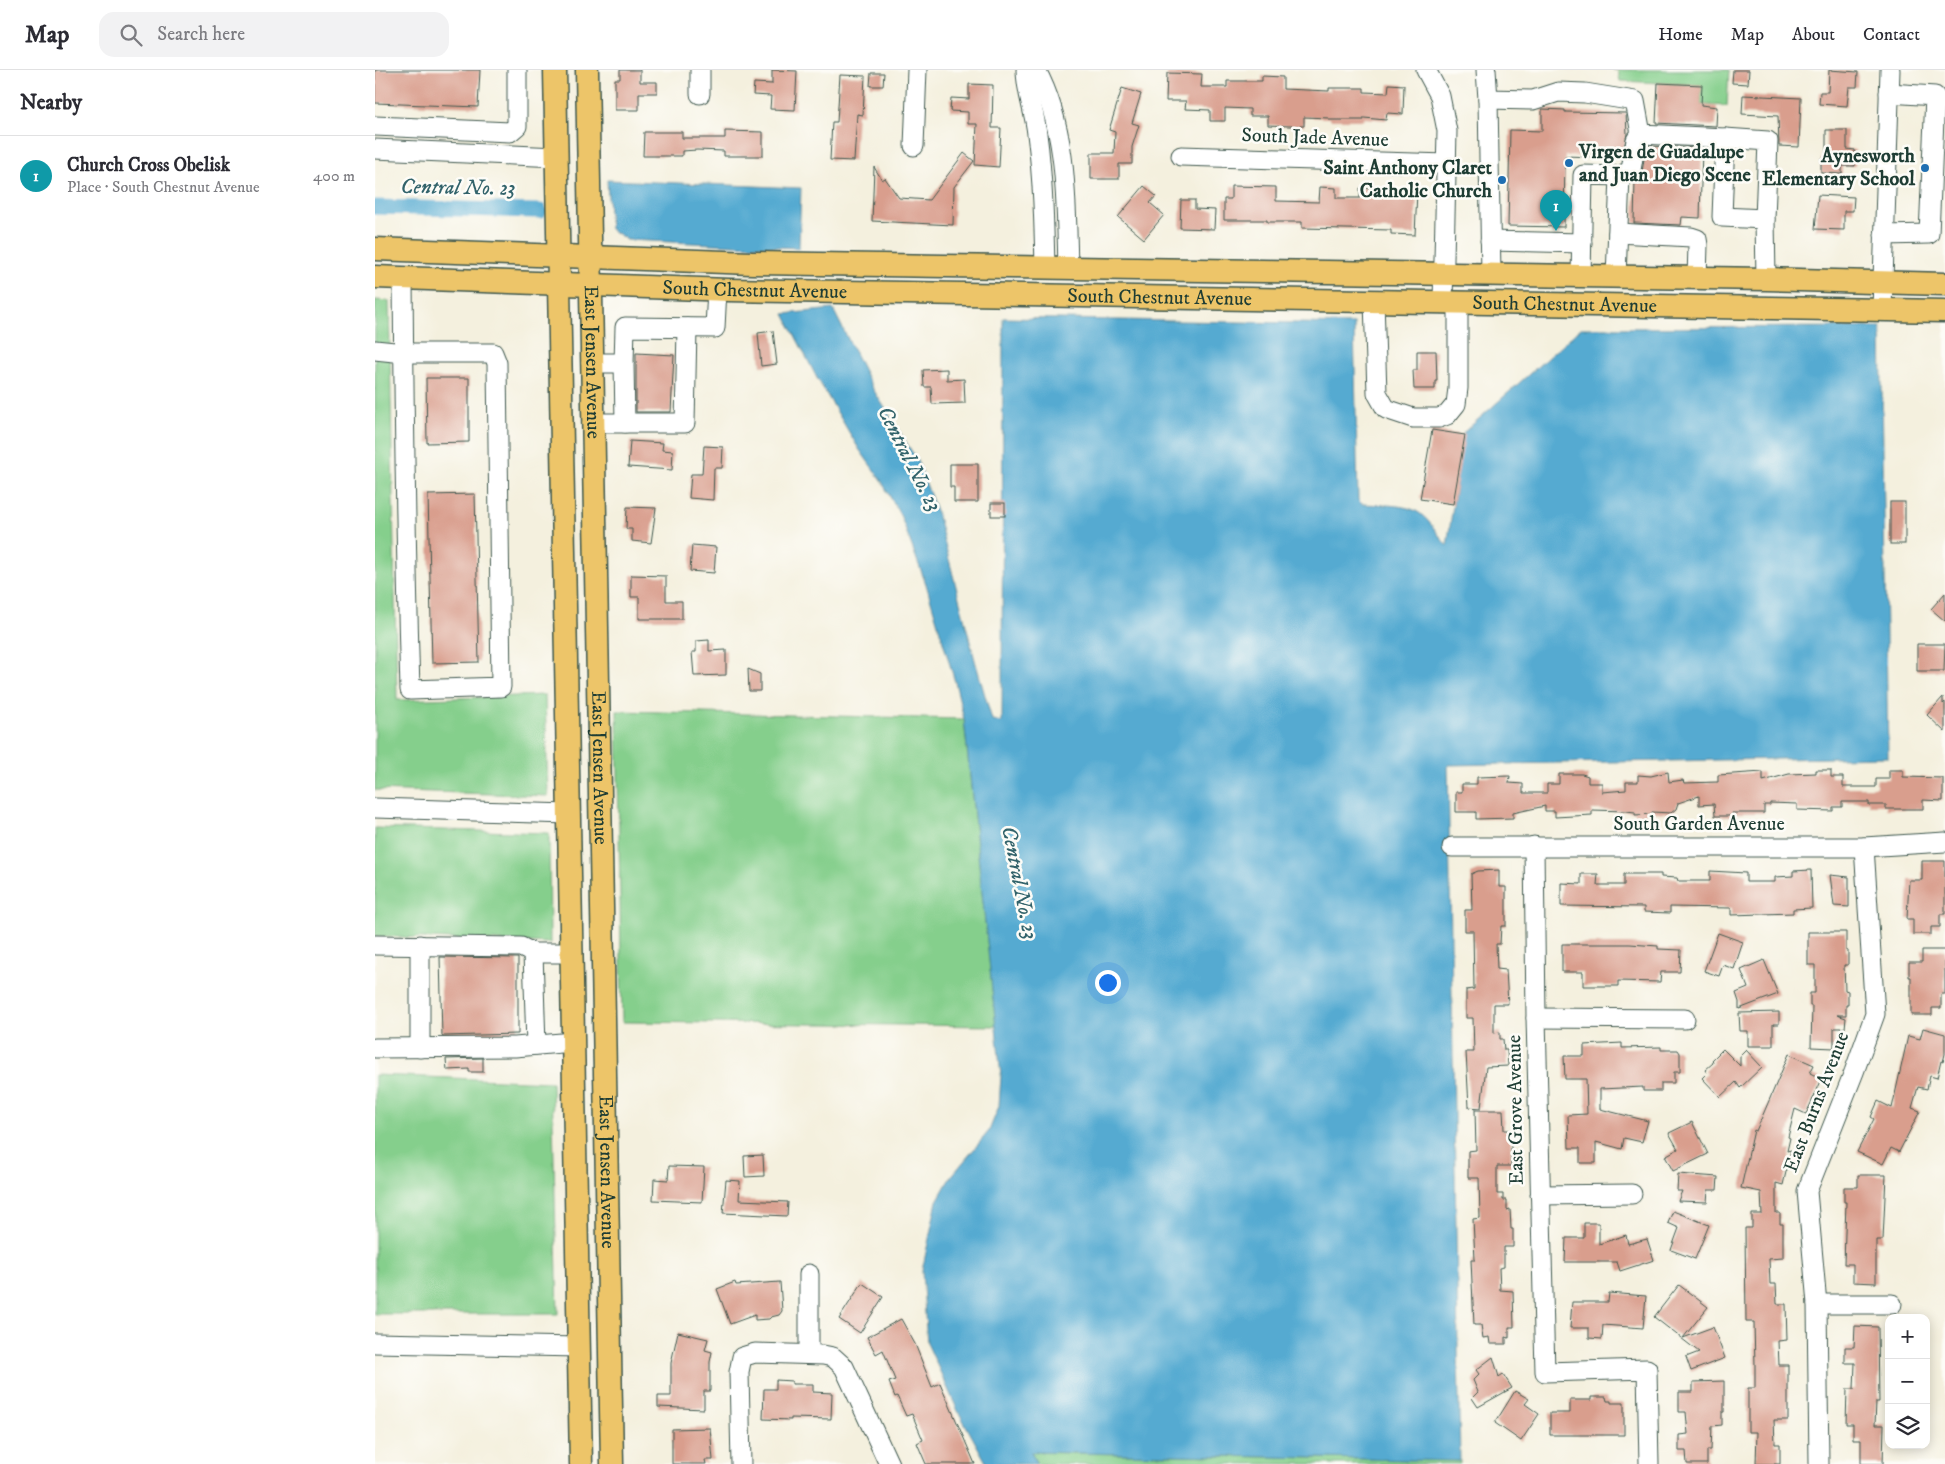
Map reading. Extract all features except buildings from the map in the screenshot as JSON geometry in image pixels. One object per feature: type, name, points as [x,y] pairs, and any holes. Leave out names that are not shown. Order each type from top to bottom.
[{"type":"main road","name":"East Jensen Avenue","points":[[555,70],[581,1464]]},
{"type":"main road","name":"East Jensen Avenue","points":[[587,70],[612,1464]]},
{"type":"main road","name":"South Chestnut Avenue","points":[[382,251],[590,258],[1045,268],[1766,279],[1945,284]]},
{"type":"main road","name":"South Chestnut Avenue","points":[[375,277],[717,289],[1945,311]]},
{"type":"street","points":[[375,126],[510,132],[517,126],[517,70]]},
{"type":"street","points":[[701,70],[701,94]]},
{"type":"street","points":[[914,146],[917,70]]},
{"type":"street","points":[[1026,70],[1026,82],[1036,119],[1042,171],[1045,268]]},
{"type":"street","points":[[1036,70],[1045,90],[1058,136],[1065,180],[1068,268]]},
{"type":"street","points":[[1373,301],[1377,393],[1386,409],[1413,418],[1439,418],[1447,415],[1456,404],[1458,388],[1451,302],[1443,275],[1447,130],[1440,96],[1425,70]]},
{"type":"street","points":[[1486,70],[1491,275]]},
{"type":"street","points":[[1882,309],[1890,70]]},
{"type":"street","points":[[1488,99],[1533,100],[1558,92],[1585,93],[1635,101],[1641,134]]},
{"type":"street","points":[[1884,235],[1929,234],[1935,106],[1935,96],[1889,93]]},
{"type":"street","points":[[1641,134],[1769,141],[1765,219],[1766,279]]},
{"type":"street","points":[[1581,277],[1583,175],[1620,176],[1631,170],[1636,140],[1641,134]]},
{"type":"street","points":[[1725,138],[1723,217],[1765,219]]},
{"type":"street","points":[[375,149],[557,156]]},
{"type":"street","name":"South Jade Avenue","points":[[1181,156],[1447,164]]},
{"type":"street","points":[[1616,277],[1620,176]]},
{"type":"street","points":[[1618,233],[1691,237],[1697,240],[1697,278]]},
{"type":"street","points":[[1490,241],[1582,243]]},
{"type":"street","points":[[375,350],[404,352],[493,354],[497,363],[501,687],[410,690],[404,464],[404,352],[403,278]]},
{"type":"street","points":[[625,423],[625,327],[715,328],[717,289]]},
{"type":"street","points":[[592,423],[685,423],[687,328]]},
{"type":"street","points":[[591,363],[624,363]]},
{"type":"street","points":[[375,808],[569,814]]},
{"type":"street","name":"South Garden Avenue","points":[[1452,847],[1864,847],[1945,842]]},
{"type":"street","name":"East Grove Avenue","points":[[1534,846],[1536,1018],[1545,1372],[1647,1369],[1649,1464]]},
{"type":"street","name":"East Burns Avenue","points":[[1819,1464],[1817,1304],[1807,1191],[1875,1014],[1864,847]]},
{"type":"street","points":[[375,945],[521,947],[533,953],[571,953]]},
{"type":"street","points":[[420,945],[421,1048]]},
{"type":"street","points":[[533,953],[536,1045]]},
{"type":"street","points":[[1536,1018],[1685,1019]]},
{"type":"street","points":[[375,1048],[536,1045],[573,1042]]},
{"type":"street","points":[[1540,1195],[1632,1194]]},
{"type":"street","points":[[809,1274],[809,1354]]},
{"type":"street","points":[[1817,1304],[1892,1304]]},
{"type":"street","points":[[375,1343],[579,1347]]},
{"type":"street","points":[[741,1464],[739,1372],[742,1357],[755,1353],[809,1354],[833,1357],[844,1366],[889,1464]]},
{"type":"green space","points":[[1618,70],[1729,70],[1727,106],[1692,104],[1701,102],[1701,85],[1620,81]]},
{"type":"green space","points":[[375,300],[389,301],[397,700],[545,695],[548,796],[375,790]]},
{"type":"green space","points":[[617,711],[964,719],[996,1026],[622,1022]]},
{"type":"green space","points":[[375,828],[549,833],[550,943],[375,936]]},
{"type":"green space","points":[[375,1075],[552,1082],[558,1314],[375,1314]]},
{"type":"green space","points":[[1030,1452],[1460,1461],[1460,1464],[1037,1464]]},
{"type":"water","points":[[607,180],[801,188],[799,248],[627,240],[610,229]]},
{"type":"water","points":[[833,309],[873,389],[917,460],[937,513],[992,720],[1002,722],[1003,318],[1354,324],[1358,500],[1362,504],[1395,506],[1414,510],[1428,521],[1447,546],[1464,432],[1581,328],[1881,327],[1888,757],[1448,765],[1460,1461],[1031,1452],[1037,1464],[987,1464],[958,1411],[927,1343],[922,1271],[937,1201],[950,1178],[989,1131],[999,1106],[1001,1076],[964,719],[926,584],[901,517],[881,480],[859,449],[817,378],[784,314]]},
{"type":"waterway","name":"Central No. 23","points":[[375,207],[540,211]]},
{"type":"place","name":"Virgen de Guadalupe and Juan Diego Scene","points":[[1569,163]]},
{"type":"place","name":"Aynesworth Elementary School","points":[[1925,168]]},
{"type":"place","name":"Saint Anthony Claret Catholic Church","points":[[1502,180]]},
{"type":"place","name":"Church Cross Obelisk","points":[[1556,231]]}]
